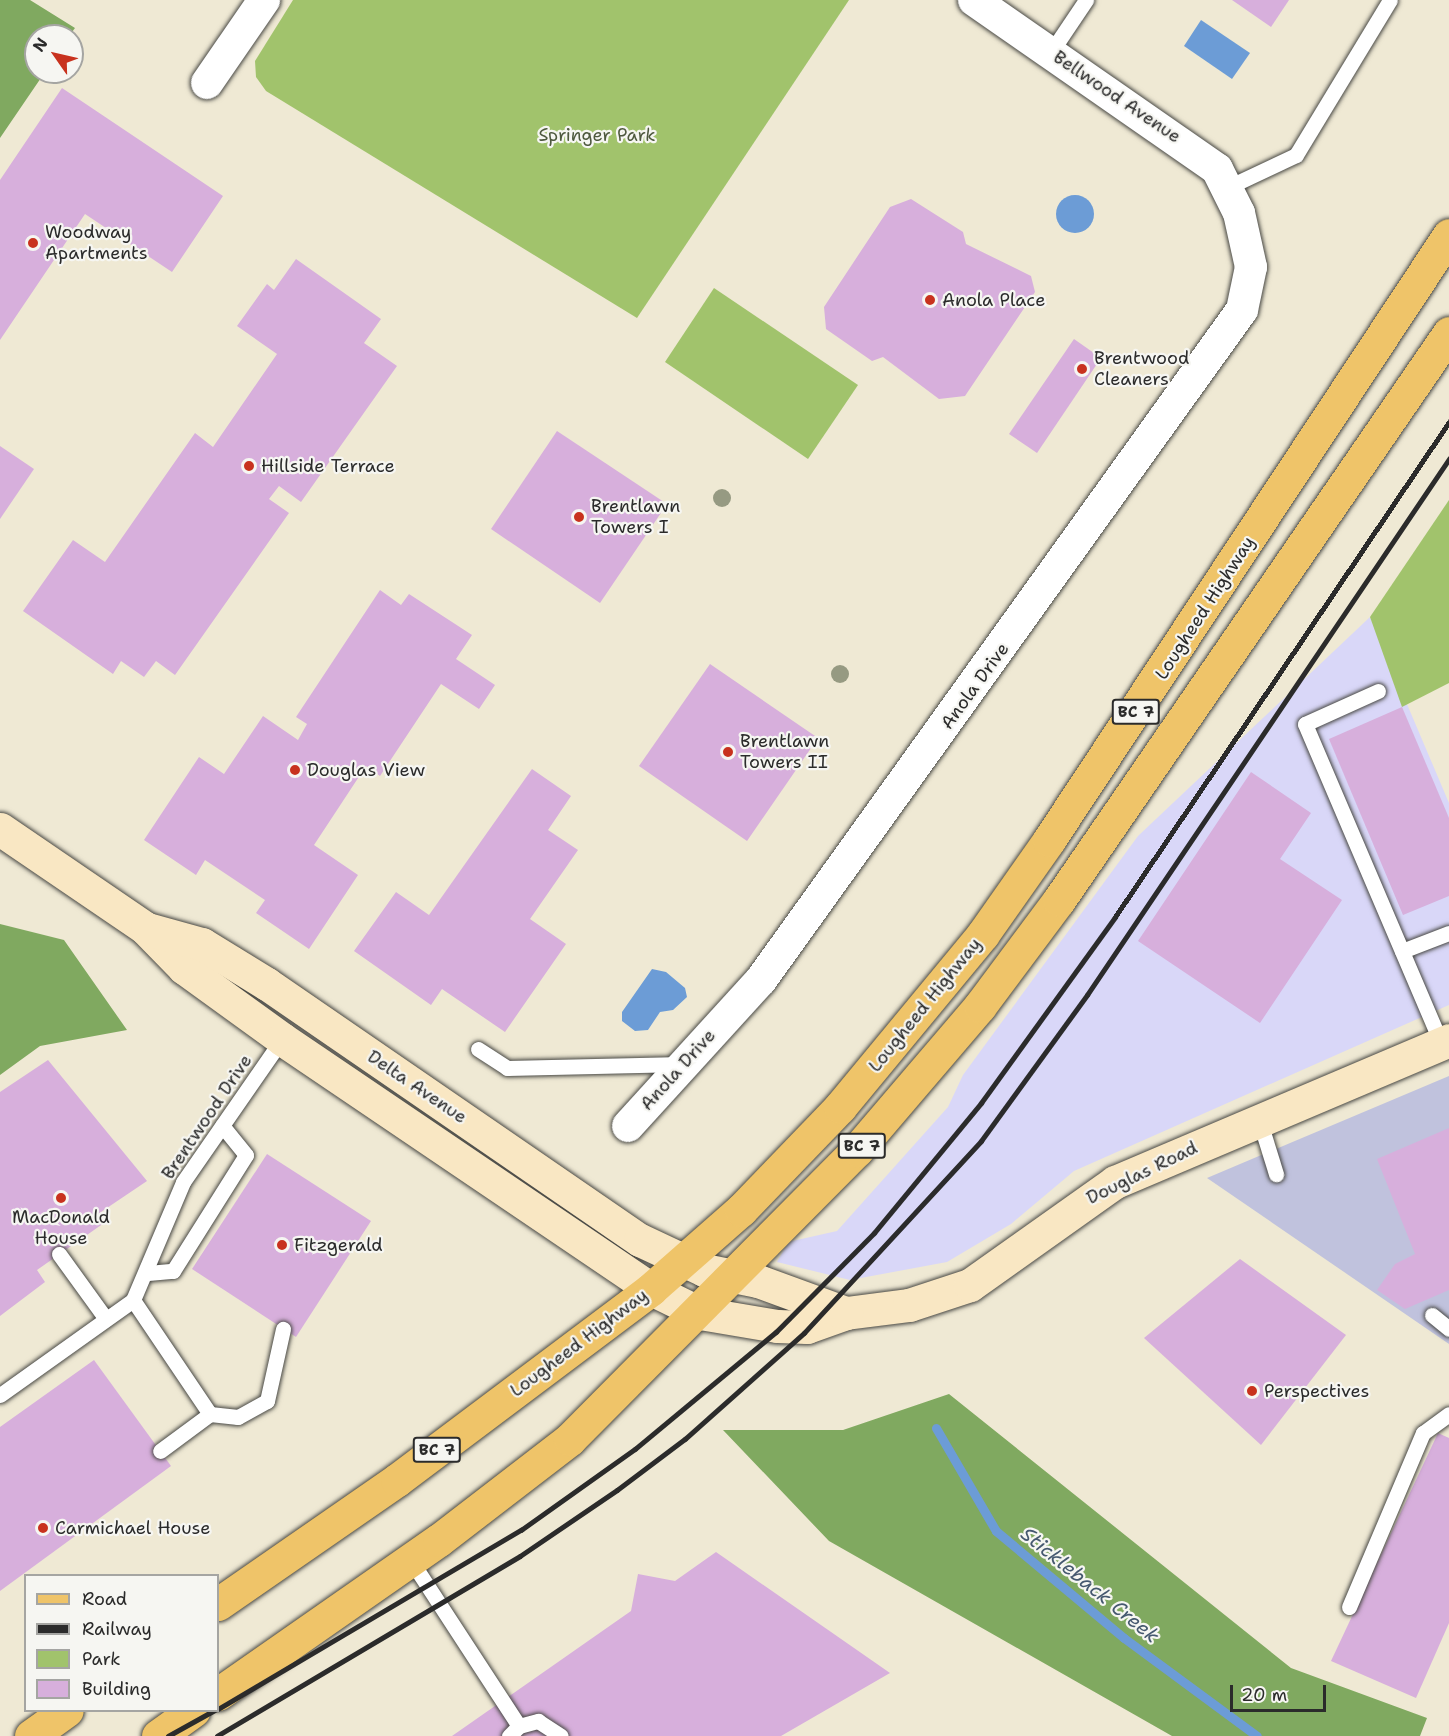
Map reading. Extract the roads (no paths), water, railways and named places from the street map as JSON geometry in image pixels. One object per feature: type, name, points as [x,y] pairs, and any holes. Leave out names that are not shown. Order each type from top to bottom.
[{"type":"main road","name":"Lougheed Highway","points":[[219,1603],[397,1480],[651,1289],[741,1210],[840,1107],[983,934],[1185,639],[1449,235]]},
{"type":"main road","name":"BC 7","points":[[219,1693],[410,1559],[583,1428],[700,1313],[857,1150],[980,1006],[1449,333]]},
{"type":"main road","points":[[31,1736],[64,1712]]},
{"type":"main road","points":[[158,1736],[191,1712]]},
{"type":"street","points":[[207,82],[264,0]]},
{"type":"street","name":"Bellwood Avenue","points":[[974,0],[1179,138],[1217,169],[1233,200]]},
{"type":"street","name":"Anola Drive","points":[[628,1126],[761,980],[1242,310],[1251,267],[1233,200]]},
{"type":"street","name":"Delta Avenue","points":[[0,829],[145,928],[184,968],[282,1039],[651,1289]]},
{"type":"street","name":"Delta Avenue","points":[[145,928],[202,944],[267,984],[640,1240],[681,1262]]},
{"type":"street","name":"Douglas Road","points":[[651,1289],[700,1313],[807,1327],[846,1313],[909,1305],[970,1285],[1115,1182],[1258,1119],[1445,1042]]},
{"type":"street","name":"Douglas Road","points":[[681,1262],[846,1313]]},
{"type":"lane","points":[[1051,52],[1086,0]]},
{"type":"lane","points":[[1233,200],[1296,154],[1390,0]]},
{"type":"lane","points":[[1378,691],[1305,724],[1402,951],[1445,1042]]},
{"type":"lane","points":[[1402,951],[1449,933]]},
{"type":"lane","name":"Brentwood Drive","points":[[0,1395],[133,1300],[148,1273],[183,1182],[282,1039]]},
{"type":"lane","points":[[478,1048],[507,1068],[683,1064]]},
{"type":"lane","points":[[1258,1119],[1276,1174]]},
{"type":"lane","points":[[148,1273],[173,1271],[246,1155],[222,1125]]},
{"type":"lane","points":[[59,1254],[106,1319]]},
{"type":"lane","points":[[133,1300],[210,1414]]},
{"type":"lane","points":[[1432,1315],[1449,1329]]},
{"type":"lane","points":[[160,1451],[210,1414],[238,1417],[267,1401],[283,1329]]},
{"type":"lane","points":[[1349,1607],[1423,1433],[1449,1414]]},
{"type":"lane","points":[[410,1559],[514,1731],[538,1721],[561,1736]]},
{"type":"water","points":[[1201,20],[1250,53],[1232,79],[1184,46]]},
{"type":"water","points":[[1075,195],[1088,201],[1094,214],[1088,227],[1075,233],[1062,227],[1056,214],[1062,201]]},
{"type":"water","points":[[652,969],[666,972],[685,988],[687,997],[673,1010],[660,1012],[648,1030],[635,1031],[622,1021],[622,1012]]},
{"type":"waterway","name":"Stickleback Creek","points":[[936,1428],[996,1531],[1124,1638],[1257,1736]]},
{"type":"railway","points":[[219,1708],[521,1530],[635,1449],[776,1332],[874,1233],[981,1103],[1115,917],[1449,422]]},
{"type":"railway","points":[[217,1736],[520,1556],[617,1490],[685,1439],[804,1333],[981,1141],[1087,995],[1449,459]]},
{"type":"railway","points":[[168,1736],[211,1712]]},
{"type":"place","name":"Woodway Apartments","points":[[33,243]]},
{"type":"place","name":"Anola Place","points":[[930,300]]},
{"type":"place","name":"Brentwood Cleaners","points":[[1082,369]]},
{"type":"place","name":"Hillside Terrace","points":[[249,466]]},
{"type":"place","name":"Brentlawn Towers I","points":[[579,517]]},
{"type":"place","name":"Brentlawn Towers II","points":[[728,752]]},
{"type":"place","name":"Douglas View","points":[[295,770]]},
{"type":"place","name":"MacDonald House","points":[[61,1198]]},
{"type":"place","name":"Fitzgerald","points":[[282,1245]]},
{"type":"place","name":"Perspectives","points":[[1252,1391]]},
{"type":"place","name":"Carmichael House","points":[[43,1528]]},
{"type":"park label","name":"Springer Park","points":[[597,135]]}]
